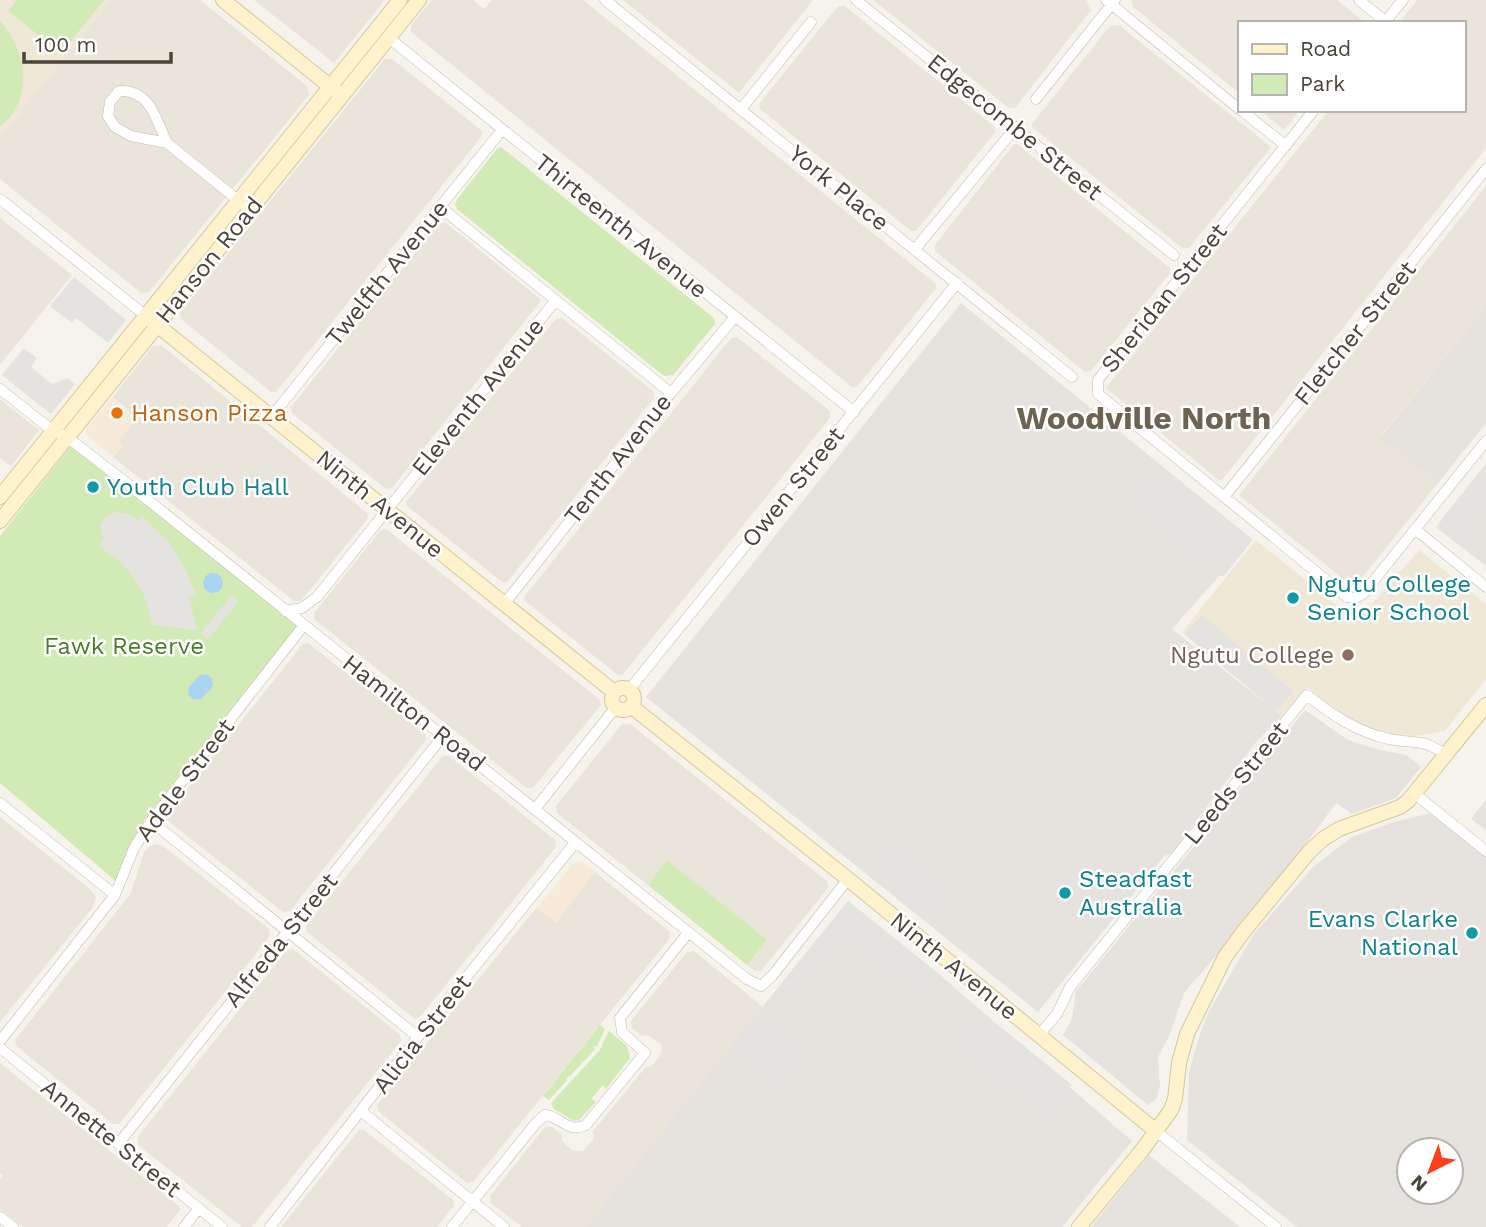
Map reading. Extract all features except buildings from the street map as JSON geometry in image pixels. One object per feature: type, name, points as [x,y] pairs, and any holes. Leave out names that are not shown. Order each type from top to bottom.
[{"type":"street","points":[[223,0],[336,91]]},
{"type":"street","name":"Hanson Road","points":[[0,521],[67,437],[152,321],[336,91],[400,0]]},
{"type":"street","name":"Hanson Road","points":[[336,91],[389,38],[419,0]]},
{"type":"street","name":"York Place","points":[[605,0],[1072,377]]},
{"type":"street","name":"Edgecombe Street","points":[[856,0],[1174,255]]},
{"type":"street","points":[[1359,0],[1384,21]]},
{"type":"street","points":[[1386,21],[1403,0]]},
{"type":"street","points":[[1036,99],[1111,2],[1238,107]]},
{"type":"street","points":[[382,22],[389,38]]},
{"type":"street","points":[[742,108],[811,22]]},
{"type":"street","name":"Thirteenth Avenue","points":[[389,38],[854,412]]},
{"type":"street","points":[[167,143],[131,136],[115,127],[108,116],[110,102],[119,91],[131,90],[146,99],[167,143],[244,205]]},
{"type":"street","points":[[1244,112],[1286,146]]},
{"type":"street","name":"Sheridan Street","points":[[1312,112],[1097,383],[1098,394],[1347,597],[1356,598],[1363,594],[1415,530]]},
{"type":"street","points":[[915,249],[1016,127]]},
{"type":"street","name":"Twelfth Avenue","points":[[272,416],[502,130]]},
{"type":"street","name":"Fletcher Street","points":[[1224,497],[1486,169]]},
{"type":"street","points":[[0,199],[152,321]]},
{"type":"street","points":[[440,207],[671,393]]},
{"type":"street","name":"Owen Street","points":[[622,691],[854,412],[957,283]]},
{"type":"street","name":"Eleventh Avenue","points":[[285,611],[302,608],[317,597],[556,300]]},
{"type":"street","name":"Tenth Avenue","points":[[505,603],[671,393],[734,318]]},
{"type":"street","name":"Hanson Road","points":[[0,497],[53,431],[152,321]]},
{"type":"street","name":"Ninth Avenue","points":[[152,321],[505,603],[622,691]]},
{"type":"street","name":"Hamilton Road","points":[[0,389],[53,431],[67,437],[747,979],[761,986],[772,976],[848,879]]},
{"type":"street","points":[[1486,441],[1415,530],[1486,587]]},
{"type":"street","name":"Adele Street","points":[[0,1041],[115,895],[134,848],[151,821],[304,625]]},
{"type":"street","points":[[535,808],[623,707],[612,698],[622,691]]},
{"type":"street","name":"Leeds Street","points":[[1038,1036],[1057,1014],[1070,987],[1307,695],[1350,726],[1388,739],[1427,743],[1446,755]]},
{"type":"street","points":[[1079,1227],[1171,1110],[1182,1049],[1193,1019],[1225,957],[1244,931],[1322,839],[1339,829],[1399,807],[1415,794],[1486,705]]},
{"type":"street","name":"Ninth Avenue","points":[[623,707],[848,879],[1276,1227]]},
{"type":"street","name":"Alfreda Street","points":[[119,1143],[443,736]]},
{"type":"street","points":[[1415,794],[1486,851]]},
{"type":"street","points":[[0,803],[115,895]]},
{"type":"street","points":[[151,821],[418,1037]]},
{"type":"street","name":"Alicia Street","points":[[270,1227],[575,842]]},
{"type":"street","points":[[452,1227],[536,1123],[545,1115],[554,1116],[570,1128],[578,1129],[586,1125],[645,1053],[622,1032],[620,1018],[688,933]]},
{"type":"street","name":"Annette Street","points":[[0,1048],[222,1227]]},
{"type":"street","points":[[361,1111],[504,1227]]},
{"type":"street","points":[[184,1227],[199,1208]]},
{"type":"street","points":[[0,1217],[13,1227]]},
{"type":"shaded area","points":[[0,0],[111,0],[0,137]]},
{"type":"shaded area","points":[[111,0],[200,0],[307,86],[309,95],[149,292],[141,293],[0,179],[0,137]]},
{"type":"shaded area","points":[[254,0],[385,0],[334,63]]},
{"type":"shaded area","points":[[432,0],[473,0],[484,9],[492,0],[583,0],[935,283],[936,288],[857,387],[852,387],[411,32],[411,25]]},
{"type":"shaded area","points":[[623,0],[813,0],[739,93]]},
{"type":"shaded area","points":[[873,0],[1086,0],[1091,10],[1015,108],[1009,108]]},
{"type":"shaded area","points":[[1132,0],[1337,0],[1363,21],[1238,21],[1238,92],[1132,6]]},
{"type":"shaded area","points":[[1417,0],[1486,0],[1486,148],[1222,480],[1219,480],[1106,388],[1327,112],[1465,112],[1465,21],[1401,21]]},
{"type":"shaded area","points":[[838,6],[845,6],[995,127],[995,132],[916,231],[911,231],[761,110],[759,104]]},
{"type":"shaded area","points":[[1113,25],[1120,26],[1271,147],[1189,248],[1183,248],[1176,243],[1032,127]]},
{"type":"shaded area","points":[[385,59],[392,59],[482,131],[482,136],[276,392],[271,392],[182,320],[180,313]]},
{"type":"shaded area","points":[[1262,112],[1298,112],[1284,130]]},
{"type":"shaded area","points":[[1014,144],[1170,268],[1170,273],[1091,371],[1085,372],[935,251],[935,245]]},
{"type":"shaded area","points":[[1486,186],[1486,305],[1380,437],[1438,483],[1355,586],[1351,585],[1240,494]]},
{"type":"shaded area","points":[[0,218],[72,275],[0,365]]},
{"type":"shaded area","points":[[439,223],[446,223],[540,299],[540,302],[392,488],[386,489],[292,413],[291,407]]},
{"type":"shaded area","points":[[74,277],[126,320],[108,343],[76,318],[72,323],[50,306]]},
{"type":"shaded area","points":[[961,303],[1252,539],[1172,629],[1282,716],[1256,742],[1171,854],[1164,856],[1038,1012],[646,697]]},
{"type":"shaded area","points":[[1486,305],[1486,423],[1438,483],[1380,438]]},
{"type":"shaded area","points":[[562,318],[654,392],[654,398],[507,582],[502,582],[407,506],[406,502],[556,319]]},
{"type":"shaded area","points":[[737,337],[830,411],[830,418],[623,674],[618,675],[524,600],[525,596],[731,338]]},
{"type":"shaded area","points":[[161,345],[367,513],[368,518],[301,601],[294,601],[113,457],[123,445],[118,441],[137,418],[113,397],[153,346]]},
{"type":"shaded area","points":[[24,348],[37,358],[31,367],[52,384],[68,378],[75,384],[51,414],[2,375]]},
{"type":"shaded area","points":[[113,397],[138,418],[119,440],[123,445],[113,457],[86,434],[86,429]]},
{"type":"shaded area","points":[[0,399],[39,430],[11,466],[0,458]]},
{"type":"shaded area","points":[[1486,464],[1486,566],[1436,527]]},
{"type":"shaded area","points":[[1486,464],[1486,495],[1466,520],[1476,529],[1467,541],[1441,520]]},
{"type":"shaded area","points":[[1161,468],[1252,541],[1223,577],[1132,505]]},
{"type":"shaded area","points":[[114,512],[128,514],[138,521],[142,516],[170,543],[196,595],[189,598],[197,630],[153,625],[144,595],[136,581],[121,562],[99,546],[104,539],[100,527],[104,519]]},
{"type":"shaded area","points":[[386,529],[599,699],[601,705],[533,788],[527,788],[314,619],[314,613],[381,530]]},
{"type":"shaded area","name":"Ngutu College","points":[[1256,540],[1349,615],[1361,617],[1419,550],[1486,604],[1486,679],[1445,731],[1430,734],[1413,736],[1387,733],[1365,726],[1342,716],[1307,687],[1282,716],[1182,632]]},
{"type":"shaded area","points":[[231,596],[238,602],[208,639],[201,633]]},
{"type":"shaded area","points":[[1202,615],[1293,691],[1276,711],[1185,635]]},
{"type":"shaded area","points":[[308,643],[425,734],[426,740],[290,911],[283,912],[167,820],[166,815],[303,644]]},
{"type":"shaded area","points":[[1305,710],[1348,740],[1407,755],[1421,767],[1396,798],[1352,814],[1336,803],[1266,898],[1184,993],[1170,1034],[1158,1057],[1160,1087],[1156,1099],[1148,1105],[1063,1035],[1072,1019],[1076,991]]},
{"type":"shaded area","points":[[622,724],[630,724],[827,881],[828,888],[761,971],[755,971],[747,965],[766,940],[668,861],[648,885],[557,813],[556,806]]},
{"type":"shaded area","points":[[443,756],[449,756],[555,840],[556,847],[420,1017],[415,1019],[307,932],[306,926]]},
{"type":"shaded area","points":[[1486,800],[1486,830],[1471,819]]},
{"type":"shaded area","points":[[1431,813],[1486,856],[1486,1227],[1297,1227],[1187,1140],[1189,1072],[1208,1013],[1254,934],[1313,867],[1352,837],[1394,822]]},
{"type":"shaded area","points":[[0,817],[91,890],[96,897],[93,907],[0,1022]]},
{"type":"shaded area","points":[[156,844],[163,846],[269,929],[270,936],[119,1124],[113,1124],[16,1046],[15,1040],[131,893],[144,852]]},
{"type":"shaded area","points":[[895,845],[947,886],[942,905],[929,921],[871,874]]},
{"type":"shaded area","points":[[581,861],[595,872],[556,922],[537,908],[573,864]]},
{"type":"shaded area","points":[[595,872],[669,931],[670,938],[473,1182],[467,1183],[378,1111],[377,1105],[532,913],[537,908],[556,922]]},
{"type":"shaded area","points":[[848,901],[940,975],[1132,1141],[1062,1227],[585,1227]]},
{"type":"shaded area","points":[[848,901],[940,975],[925,994],[889,965],[883,972],[841,937],[799,992],[784,980]]},
{"type":"shaded area","points":[[293,949],[400,1035],[401,1041],[252,1227],[242,1227],[138,1145],[137,1138],[287,950]]},
{"type":"shaded area","points":[[694,951],[763,1007],[585,1227],[522,1227],[491,1203],[490,1196],[545,1127],[552,1127],[562,1135],[562,1141],[573,1151],[583,1151],[594,1138],[593,1131],[645,1068],[652,1066],[661,1054],[662,1045],[648,1035],[642,1036],[632,1028],[631,1021],[687,952]]},
{"type":"shaded area","points":[[982,1012],[1072,1085],[1046,1117],[956,1045]]},
{"type":"shaded area","points":[[766,1019],[803,1049],[774,1085],[737,1055]]},
{"type":"shaded area","points":[[0,1063],[179,1206],[180,1210],[167,1227],[23,1227],[0,1209],[0,1179],[3,1175],[0,1173]]},
{"type":"shaded area","points":[[359,1130],[364,1130],[453,1200],[454,1206],[437,1227],[281,1227]]},
{"type":"shaded area","points":[[1149,1155],[1240,1227],[1091,1227]]},
{"type":"green space","points":[[17,0],[104,0],[61,53],[8,11]]},
{"type":"green space","points":[[0,21],[16,46],[23,75],[19,103],[0,126]]},
{"type":"green space","points":[[501,147],[714,318],[715,324],[673,375],[664,376],[457,209],[455,204],[458,198]]},
{"type":"green space","name":"Fawk Reserve","points":[[71,446],[298,626],[145,819],[117,882],[0,783],[0,536]]},
{"type":"green space","points":[[667,860],[767,940],[747,965],[648,885]]},
{"type":"green space","points":[[600,1025],[605,1029],[597,1046],[593,1047],[595,1049],[566,1078],[549,1100],[543,1096]]},
{"type":"green space","points":[[609,1031],[627,1046],[630,1058],[606,1089],[603,1085],[591,1099],[596,1102],[579,1120],[574,1121],[554,1109],[551,1103],[600,1050]]},
{"type":"water","points":[[213,573],[220,576],[223,583],[220,590],[213,593],[206,590],[203,583],[206,576]]},
{"type":"water","points":[[207,674],[212,679],[213,686],[201,699],[193,699],[188,694],[189,687],[200,675]]},
{"type":"place","name":"Hanson Pizza","points":[[117,413]]},
{"type":"place","name":"Youth Club Hall","points":[[93,487]]},
{"type":"place","name":"Ngutu College Senior School","points":[[1293,598]]},
{"type":"place","name":"Ngutu College","points":[[1348,655]]},
{"type":"place","name":"Steadfast Australia","points":[[1065,893]]},
{"type":"place","name":"Evans Clarke National","points":[[1472,933]]},
{"type":"district","name":"Woodville North","points":[[1144,418]]}]
